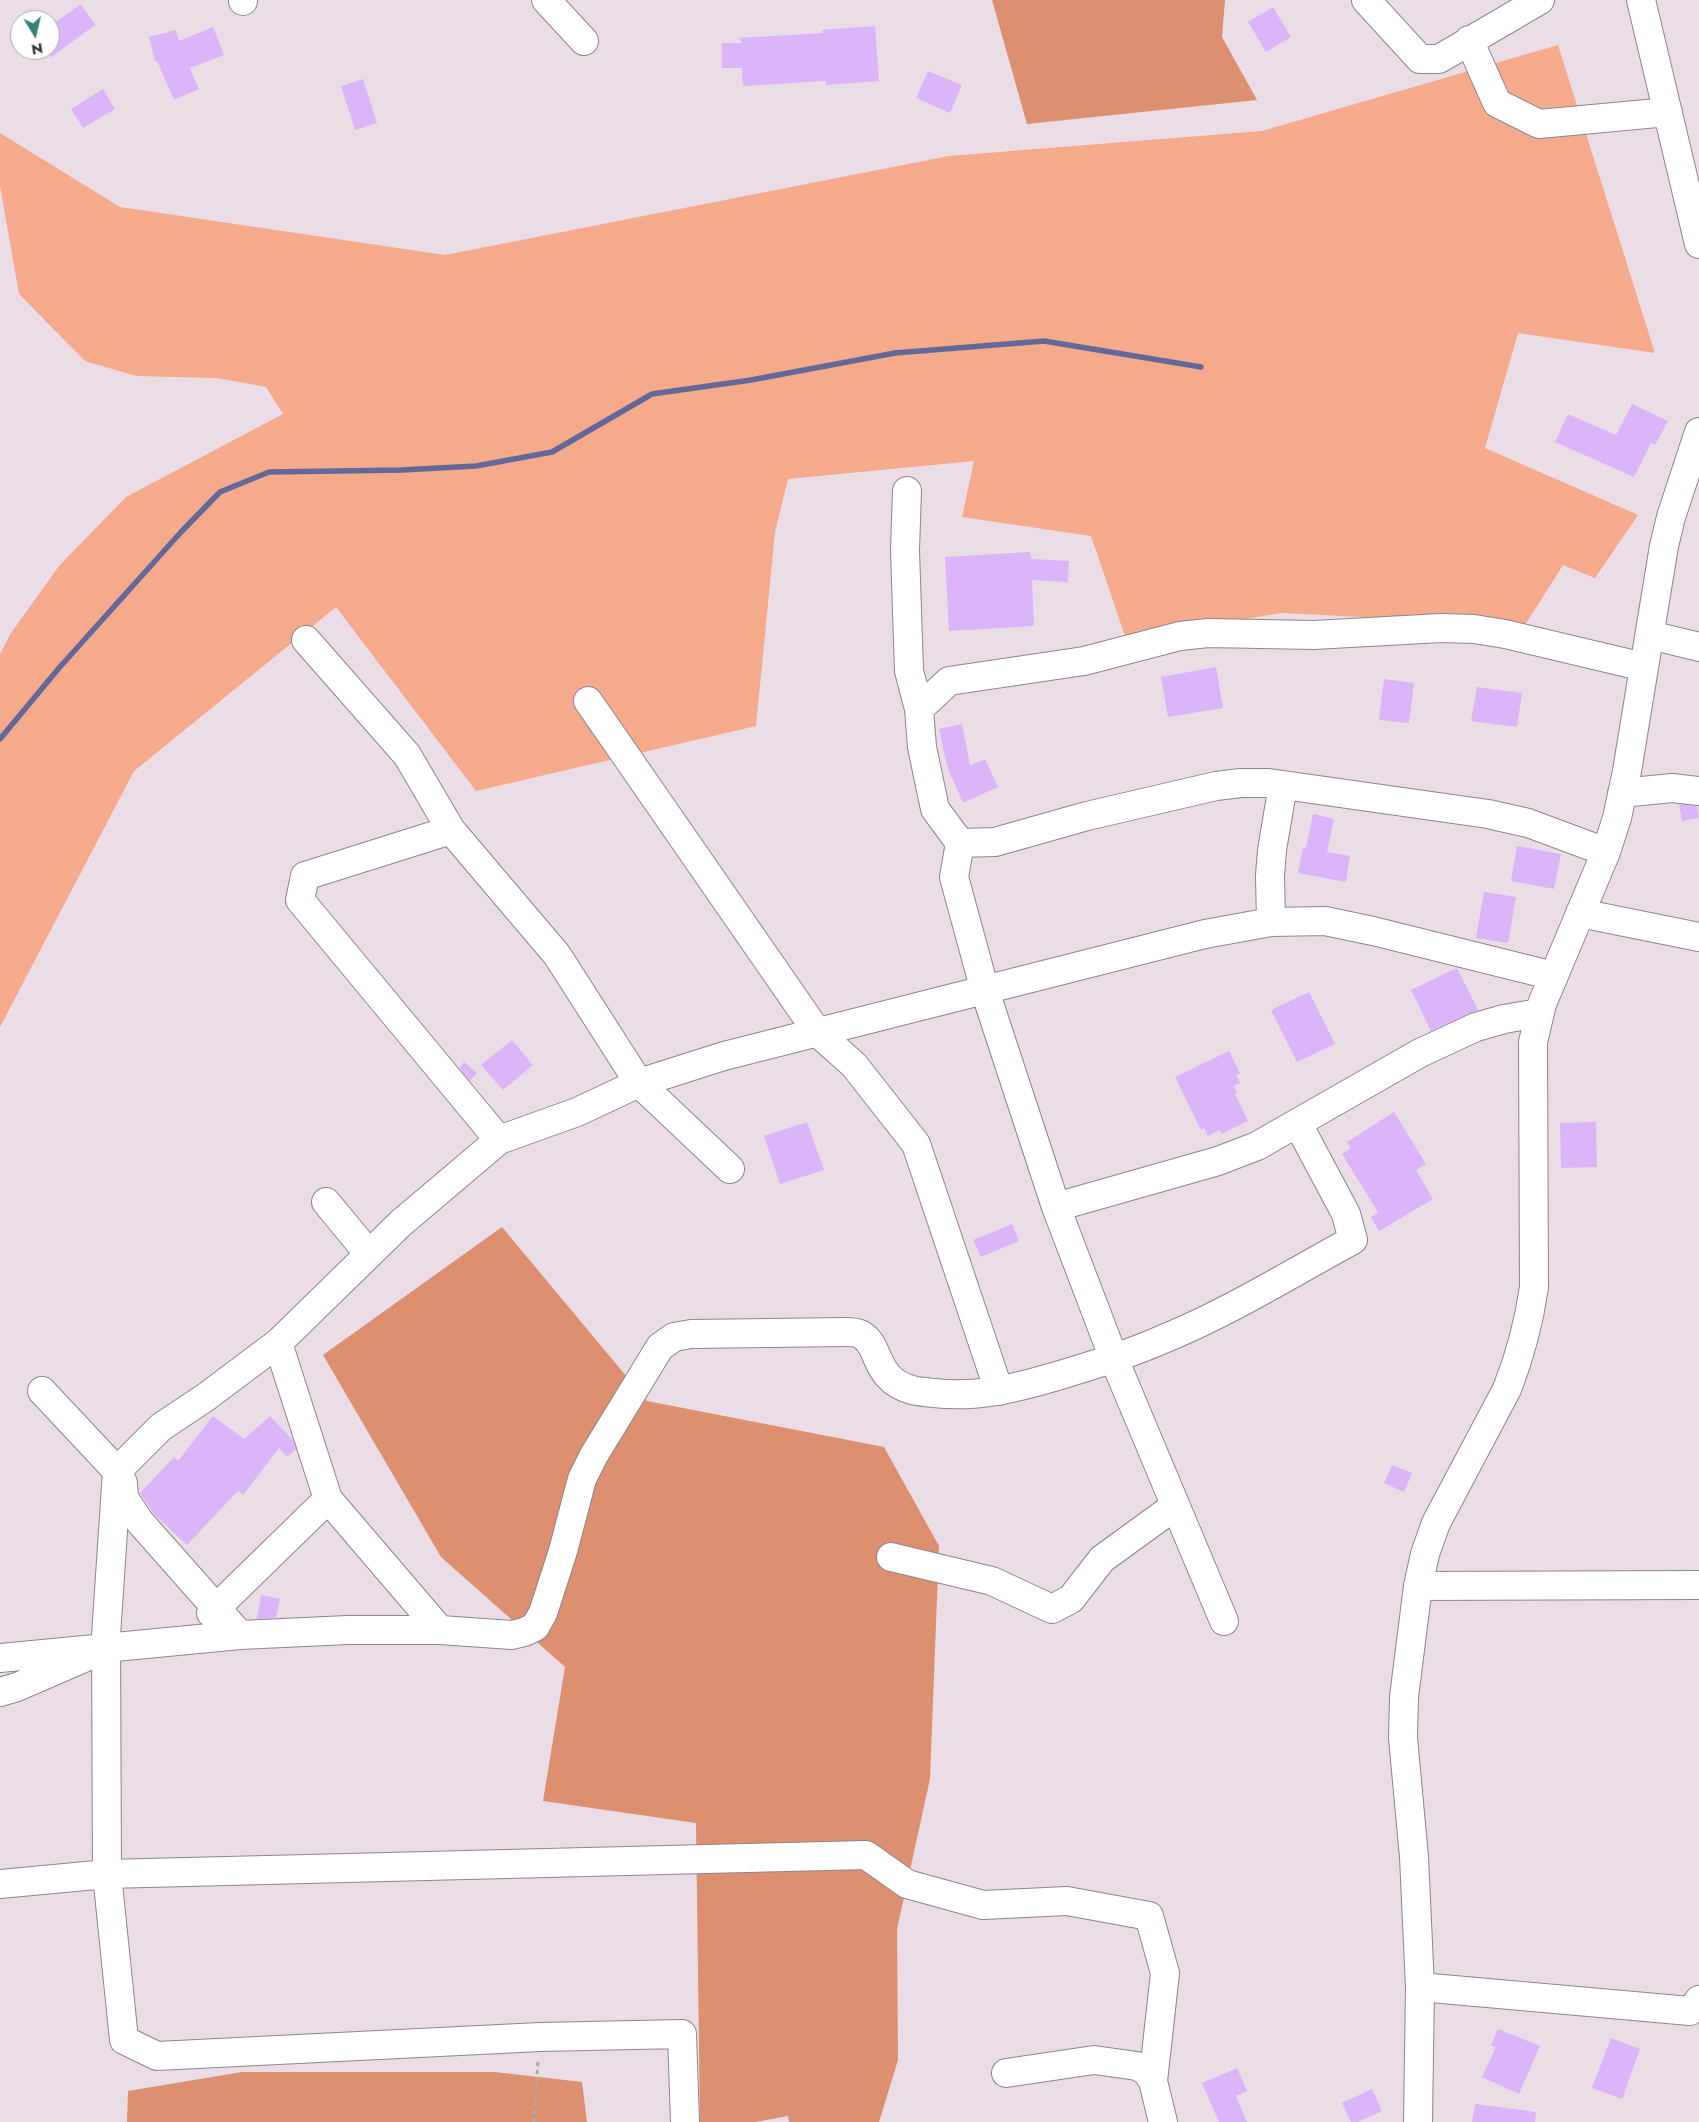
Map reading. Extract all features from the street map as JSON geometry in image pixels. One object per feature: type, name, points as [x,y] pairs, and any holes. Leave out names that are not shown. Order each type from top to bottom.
[{"type":"street","points":[[546,0],[584,41]]},
{"type":"street","points":[[1366,0],[1420,59],[1439,59],[1540,0]]},
{"type":"street","points":[[1641,0],[1699,244]]},
{"type":"street","points":[[1469,40],[1497,103],[1539,124],[1668,112]]},
{"type":"street","points":[[1418,2122],[1420,1987],[1414,1857],[1403,1738],[1404,1697],[1418,1586],[1425,1554],[1436,1523],[1507,1389],[1530,1314],[1534,1287],[1533,1042],[1539,1013],[1606,852],[1622,793],[1664,546],[1671,516],[1699,432]]},
{"type":"street","points":[[906,491],[905,550],[910,671],[920,709],[922,747],[935,809],[960,843],[954,877],[985,991],[1056,1207],[1114,1359],[1224,1621]]},
{"type":"street","points":[[920,709],[949,681],[1084,661],[1180,636],[1208,632],[1314,635],[1442,628],[1474,629],[1505,634],[1644,667]]},
{"type":"street","points":[[1650,635],[1699,646]]},
{"type":"street","points":[[306,640],[407,756],[451,830],[557,955],[639,1083],[730,1169]]},
{"type":"street","points":[[588,701],[818,1033],[854,1065],[916,1144],[999,1392]]},
{"type":"street","points":[[960,843],[995,842],[1087,816],[1216,786],[1241,783],[1283,785],[1488,814],[1528,823],[1606,852]]},
{"type":"street","points":[[1271,922],[1270,876],[1272,850],[1283,785]]},
{"type":"street","points":[[1622,793],[1672,788],[1699,791]]},
{"type":"street","points":[[451,830],[305,876],[300,900],[499,1140]]},
{"type":"street","points":[[1580,913],[1699,938]]},
{"type":"street","points":[[685,2122],[682,2034],[540,2037],[157,2056],[124,2040],[107,1874],[106,1648],[117,1471],[161,1427],[206,1397],[278,1343],[401,1223],[499,1140],[577,1112],[639,1083],[724,1056],[1205,934],[1271,922],[1325,922],[1373,931],[1554,976]]},
{"type":"street","points":[[1056,1207],[1218,1161],[1257,1146],[1420,1054],[1476,1027],[1504,1019],[1539,1013]]},
{"type":"street","points":[[0,1658],[240,1635],[348,1630],[440,1630],[512,1635],[524,1632],[535,1627],[543,1613],[563,1551],[582,1479],[594,1454],[660,1347],[674,1337],[691,1334],[845,1332],[860,1334],[869,1342],[883,1371],[893,1382],[912,1390],[950,1395],[999,1392],[1114,1359],[1213,1317],[1353,1240],[1346,1214],[1298,1124]]},
{"type":"street","points":[[326,1202],[368,1254]]},
{"type":"street","points":[[278,1343],[328,1499],[440,1630]]},
{"type":"street","points":[[42,1391],[117,1471],[123,1483],[124,1498],[140,1522],[214,1610],[240,1635]]},
{"type":"street","points":[[214,1610],[328,1499]]},
{"type":"street","points":[[891,1557],[992,1581],[1052,1609],[1071,1599],[1102,1560],[1176,1506]]},
{"type":"street","points":[[1418,1586],[1699,1584]]},
{"type":"street","points":[[0,1692],[17,1687],[106,1648]]},
{"type":"street","points":[[0,1884],[107,1874],[866,1855],[907,1884],[983,1905],[1067,1901],[1149,1916],[1165,1973],[1153,2081],[1163,2122]]},
{"type":"street","points":[[1420,1987],[1690,2011],[1699,2000]]},
{"type":"street","points":[[1006,2073],[1094,2060],[1137,2066],[1146,2072],[1153,2081]]},
{"type":"path","points":[[534,2122],[540,2037]]},
{"type":"shaded area","points":[[992,0],[1225,0],[1222,37],[1257,100],[1027,124]]},
{"type":"shaded area","points":[[1558,45],[1655,353],[1518,333],[1485,448],[1638,515],[1595,578],[1563,565],[1525,625],[1281,613],[1126,639],[1091,536],[962,517],[974,461],[788,479],[775,532],[756,726],[476,791],[336,607],[134,771],[0,1027],[0,654],[11,633],[59,566],[126,497],[283,414],[266,387],[217,378],[136,376],[85,361],[19,294],[0,186],[0,133],[120,207],[445,255],[949,156],[1262,131]]},
{"type":"shaded area","points":[[502,1227],[647,1401],[884,1447],[939,1546],[930,1779],[897,1929],[898,2060],[879,2122],[789,2122],[788,2116],[755,2122],[700,2122],[696,1823],[543,1801],[565,1667],[441,1557],[323,1355]]},
{"type":"shaded area","points":[[242,2072],[495,2072],[582,2082],[587,2122],[127,2122],[128,2091]]},
{"type":"building","points":[[81,4],[95,25],[60,51],[60,19]]},
{"type":"building","points":[[1273,7],[1291,37],[1266,52],[1248,22]]},
{"type":"building","points":[[875,26],[879,81],[826,85],[826,81],[743,86],[742,68],[722,68],[722,43],[741,43],[740,38],[823,33],[822,30]]},
{"type":"building","points":[[213,27],[224,55],[190,68],[199,89],[174,100],[157,61],[155,61],[149,37],[176,30],[179,41]]},
{"type":"building","points":[[928,71],[962,85],[950,113],[916,98]]},
{"type":"building","points":[[363,79],[377,123],[355,130],[341,86]]},
{"type":"building","points":[[103,89],[115,109],[83,128],[71,109]]},
{"type":"building","points":[[1632,404],[1668,421],[1655,445],[1651,443],[1634,477],[1555,442],[1568,414],[1616,435]]},
{"type":"building","points":[[1030,552],[1031,559],[1069,561],[1068,582],[1032,580],[1034,626],[949,631],[945,557]]},
{"type":"building","points":[[1216,667],[1223,708],[1168,717],[1161,677]]},
{"type":"building","points":[[1384,679],[1414,683],[1409,723],[1379,720]]},
{"type":"building","points":[[1477,687],[1522,693],[1517,727],[1471,721]]},
{"type":"building","points":[[962,724],[970,765],[985,759],[998,787],[963,803],[947,766],[939,729]]},
{"type":"building","points":[[1679,804],[1697,806],[1699,818],[1682,821]]},
{"type":"building","points":[[1313,814],[1334,819],[1327,852],[1350,856],[1346,882],[1298,873],[1303,847],[1306,848]]},
{"type":"building","points":[[1517,846],[1561,854],[1554,889],[1511,881]]},
{"type":"building","points":[[1484,892],[1516,897],[1508,943],[1476,938]]},
{"type":"building","points":[[1457,968],[1478,1010],[1431,1031],[1411,990]]},
{"type":"building","points":[[1309,992],[1335,1044],[1297,1062],[1271,1010]]},
{"type":"building","points":[[512,1040],[533,1065],[503,1090],[481,1065]]},
{"type":"building","points":[[1229,1051],[1240,1073],[1236,1075],[1240,1083],[1234,1086],[1237,1093],[1235,1094],[1248,1121],[1221,1134],[1220,1130],[1208,1136],[1204,1128],[1201,1130],[1175,1077]]},
{"type":"building","points":[[464,1062],[477,1073],[470,1081],[459,1068]]},
{"type":"building","points":[[1394,1112],[1426,1164],[1416,1170],[1433,1199],[1379,1231],[1371,1217],[1378,1212],[1342,1154],[1351,1148],[1347,1142]]},
{"type":"building","points":[[807,1122],[824,1170],[780,1184],[764,1136]]},
{"type":"building","points":[[1596,1122],[1597,1167],[1561,1168],[1560,1123]]},
{"type":"building","points":[[1012,1224],[1019,1241],[981,1257],[973,1240]]},
{"type":"building","points":[[213,1416],[244,1439],[270,1416],[293,1440],[296,1449],[287,1457],[279,1448],[243,1495],[238,1491],[187,1545],[154,1514],[140,1493],[174,1457],[178,1461]]},
{"type":"building","points":[[1392,1465],[1412,1473],[1404,1492],[1384,1483]]},
{"type":"building","points":[[261,1595],[280,1599],[276,1618],[257,1619]]},
{"type":"building","points":[[1498,2029],[1540,2046],[1519,2094],[1482,2077],[1496,2047],[1491,2045]]},
{"type":"building","points":[[1611,2038],[1640,2049],[1622,2099],[1592,2088]]},
{"type":"building","points":[[1237,2068],[1247,2091],[1236,2096],[1247,2122],[1219,2122],[1202,2083]]},
{"type":"building","points":[[1372,2089],[1382,2111],[1358,2122],[1351,2122],[1342,2103]]},
{"type":"building","points":[[1475,2104],[1536,2112],[1535,2122],[1472,2122]]},
{"type":"waterway","points":[[0,739],[59,668],[181,532],[220,492],[269,472],[402,470],[476,466],[552,452],[652,394],[751,380],[895,353],[1044,341],[1201,367]]}]
